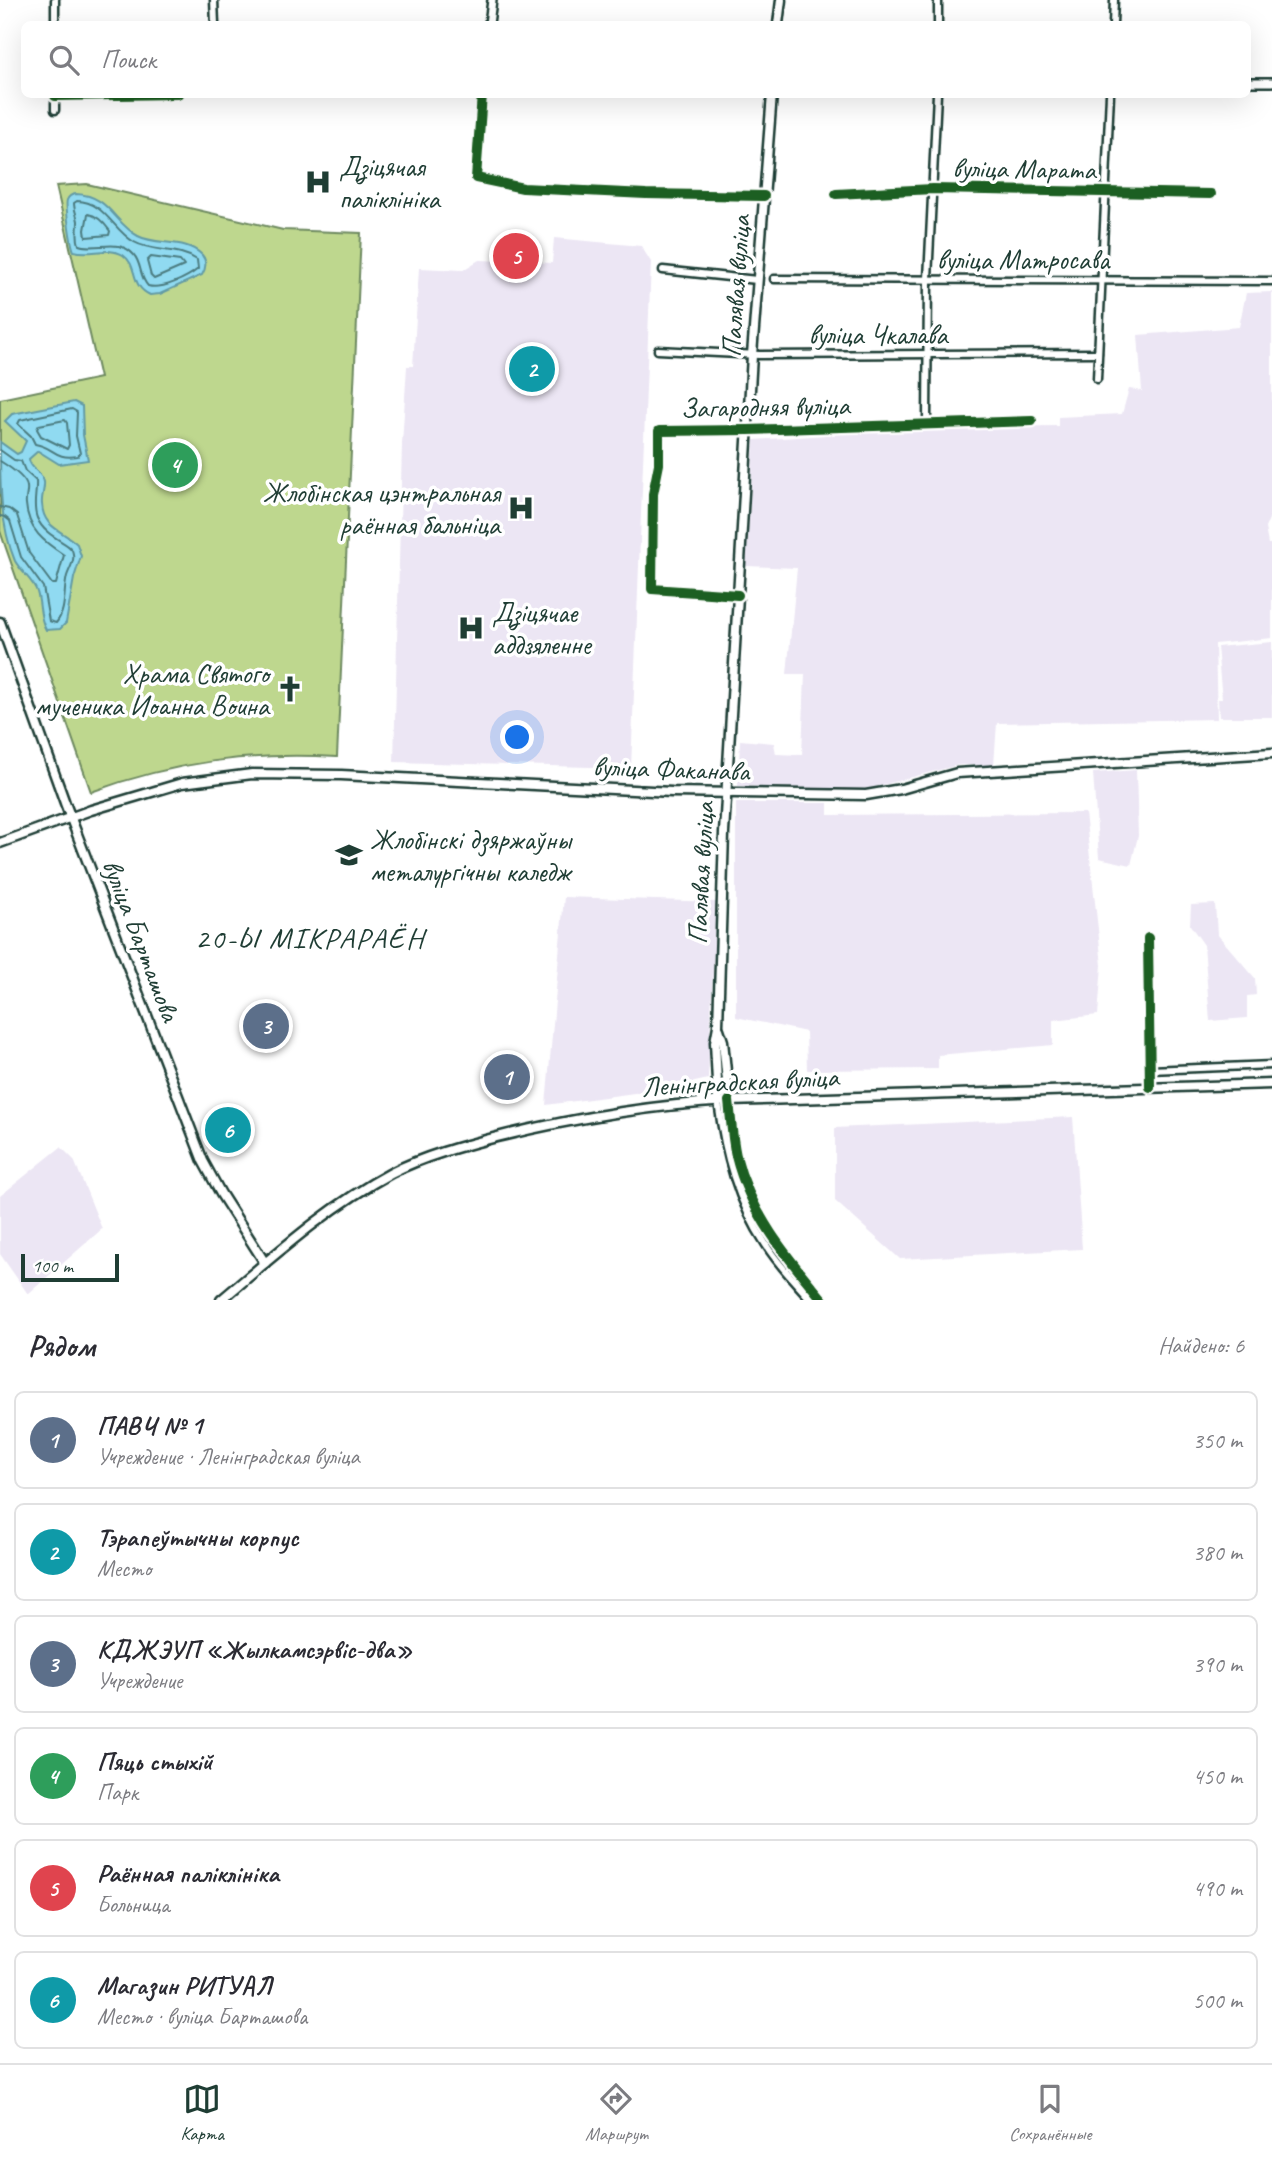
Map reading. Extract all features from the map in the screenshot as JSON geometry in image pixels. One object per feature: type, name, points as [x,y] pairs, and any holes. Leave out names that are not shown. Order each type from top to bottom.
[{"type":"main road","points":[[778,21],[781,0]]},
{"type":"main road","name":"Палявая вуліца","points":[[718,1102],[715,1042],[718,1026],[727,793],[752,355],[772,98]]},
{"type":"main road","name":"вуліца Барташова","points":[[0,622],[71,817],[203,1161],[265,1263]]},
{"type":"main road","name":"вуліца Факанава","points":[[0,843],[71,817],[182,783],[240,775],[278,773],[727,793],[866,795],[901,789],[957,773],[1272,753]]},
{"type":"main road","name":"Палявая вуліца","points":[[718,1026],[723,1041],[729,1101]]},
{"type":"main road","name":"Ленінградская вуліца","points":[[220,1300],[327,1212],[395,1171],[443,1152],[580,1118],[675,1104],[729,1101],[1272,1084]]},
{"type":"street","points":[[55,0],[55,21]]},
{"type":"street","points":[[214,0],[215,21]]},
{"type":"street","points":[[489,21],[492,0]]},
{"type":"street","points":[[938,0],[938,21]]},
{"type":"street","points":[[1113,21],[1114,0]]},
{"type":"street","points":[[1251,82],[1272,82]]},
{"type":"street","points":[[55,98],[55,110]]},
{"type":"street","points":[[482,98],[476,178],[523,188],[764,196]]},
{"type":"street","points":[[927,424],[928,279],[937,98]]},
{"type":"street","points":[[1097,379],[1110,98]]},
{"type":"street","name":"вуліца Марата","points":[[836,194],[933,189],[1212,194]]},
{"type":"street","points":[[663,270],[757,280]]},
{"type":"street","name":"вуліца Матросава","points":[[774,279],[1272,281]]},
{"type":"street","name":"вуліца Чкалава","points":[[658,350],[752,355],[1098,353]]},
{"type":"street","name":"Загародняя вуліца","points":[[738,595],[652,589],[653,494],[659,464],[659,431],[1032,421]]},
{"type":"street","points":[[1148,938],[1150,1087]]},
{"type":"street","points":[[1150,1070],[1272,1065]]},
{"type":"street","points":[[729,1101],[736,1154],[753,1205],[774,1239],[823,1300]]},
{"type":"street","points":[[718,1102],[727,1156],[734,1183],[746,1210],[767,1247],[811,1300]]},
{"type":"shaded area","name":"Жлобінская цэнтральная раённая бальніца","points":[[554,238],[641,246],[651,262],[631,768],[394,762],[402,444],[407,366],[413,366],[419,268],[463,270],[479,260],[552,263]]},
{"type":"shaded area","points":[[1272,292],[1272,512],[1265,528],[1268,544],[1272,544],[1272,638],[1215,644],[1217,719],[997,723],[994,765],[958,765],[860,791],[738,786],[740,740],[774,743],[776,754],[802,755],[805,674],[787,674],[797,568],[746,566],[754,440],[928,428],[1058,426],[1058,417],[1122,414],[1129,389],[1142,391],[1138,335],[1239,327],[1246,293]]},
{"type":"shaded area","points":[[1272,642],[1272,717],[1219,717],[1218,699],[1222,699],[1217,647]]},
{"type":"shaded area","points":[[1136,770],[1138,836],[1131,865],[1099,858],[1093,773]]},
{"type":"shaded area","points":[[736,803],[828,803],[828,815],[1085,813],[1102,965],[1098,1015],[1053,1020],[1053,1045],[938,1055],[938,1069],[807,1070],[806,1032],[736,1017]]},
{"type":"shaded area","points":[[564,897],[716,902],[708,1079],[664,1089],[546,1105]]},
{"type":"shaded area","points":[[1215,904],[1217,934],[1255,978],[1256,995],[1247,996],[1247,1018],[1210,1021],[1204,945],[1190,925],[1191,905]]},
{"type":"shaded area","points":[[1073,1117],[1082,1249],[900,1259],[835,1201],[835,1128]]},
{"type":"shaded area","points":[[61,1147],[74,1160],[102,1229],[28,1294],[0,1254],[0,1196]]},
{"type":"green space","points":[[87,184],[283,230],[361,233],[337,757],[273,756],[212,761],[152,773],[91,792],[0,531],[0,399],[100,378],[56,186]]},
{"type":"water","points":[[76,194],[104,204],[138,236],[180,244],[195,250],[205,260],[202,275],[160,294],[150,295],[139,286],[128,259],[118,252],[74,251],[67,200]]},
{"type":"water","points":[[74,402],[82,406],[83,435],[88,460],[59,464],[38,451],[29,459],[31,466],[44,482],[42,501],[46,518],[54,528],[77,544],[81,556],[66,623],[60,629],[46,630],[35,588],[15,561],[6,533],[0,442],[17,454],[21,452],[26,441],[5,421],[12,414]]},
{"type":"cycle path","points":[[482,98],[476,178],[523,188],[764,196]]},
{"type":"cycle path","points":[[836,194],[933,189],[1211,194]]},
{"type":"cycle path","points":[[738,595],[652,589],[653,494],[659,464],[659,431],[1032,421]]},
{"type":"cycle path","points":[[1148,938],[1150,1087]]},
{"type":"cycle path","points":[[729,1101],[736,1156],[750,1196],[771,1233],[823,1300]]},
{"type":"place","name":"Дзіцячая паліклініка","points":[[318,182]]},
{"type":"place","name":"Раённая паліклініка","points":[[516,256]]},
{"type":"place","name":"Тэрапеўтычны корпус","points":[[532,369]]},
{"type":"place","name":"Пяць стыхій","points":[[175,465]]},
{"type":"place","name":"Жлобінская цэнтральная раённая бальніца","points":[[521,508]]},
{"type":"place","name":"Дзіцячае аддзяленне","points":[[471,628]]},
{"type":"place","name":"Храма Святого мученика Иоанна Воина","points":[[290,689]]},
{"type":"place","name":"Жлобінскі дзяржаўны металургічны каледж","points":[[349,855]]},
{"type":"place","name":"КДЖЭУП «Жылкамсэрвіс-два»","points":[[266,1026]]},
{"type":"place","name":"ПАВЧ № 1","points":[[507,1077]]},
{"type":"place","name":"Магазин РИТУАЛ","points":[[228,1130]]},
{"type":"district","name":"20-Ы МІКРАРАЁН","points":[[310,938]]}]
